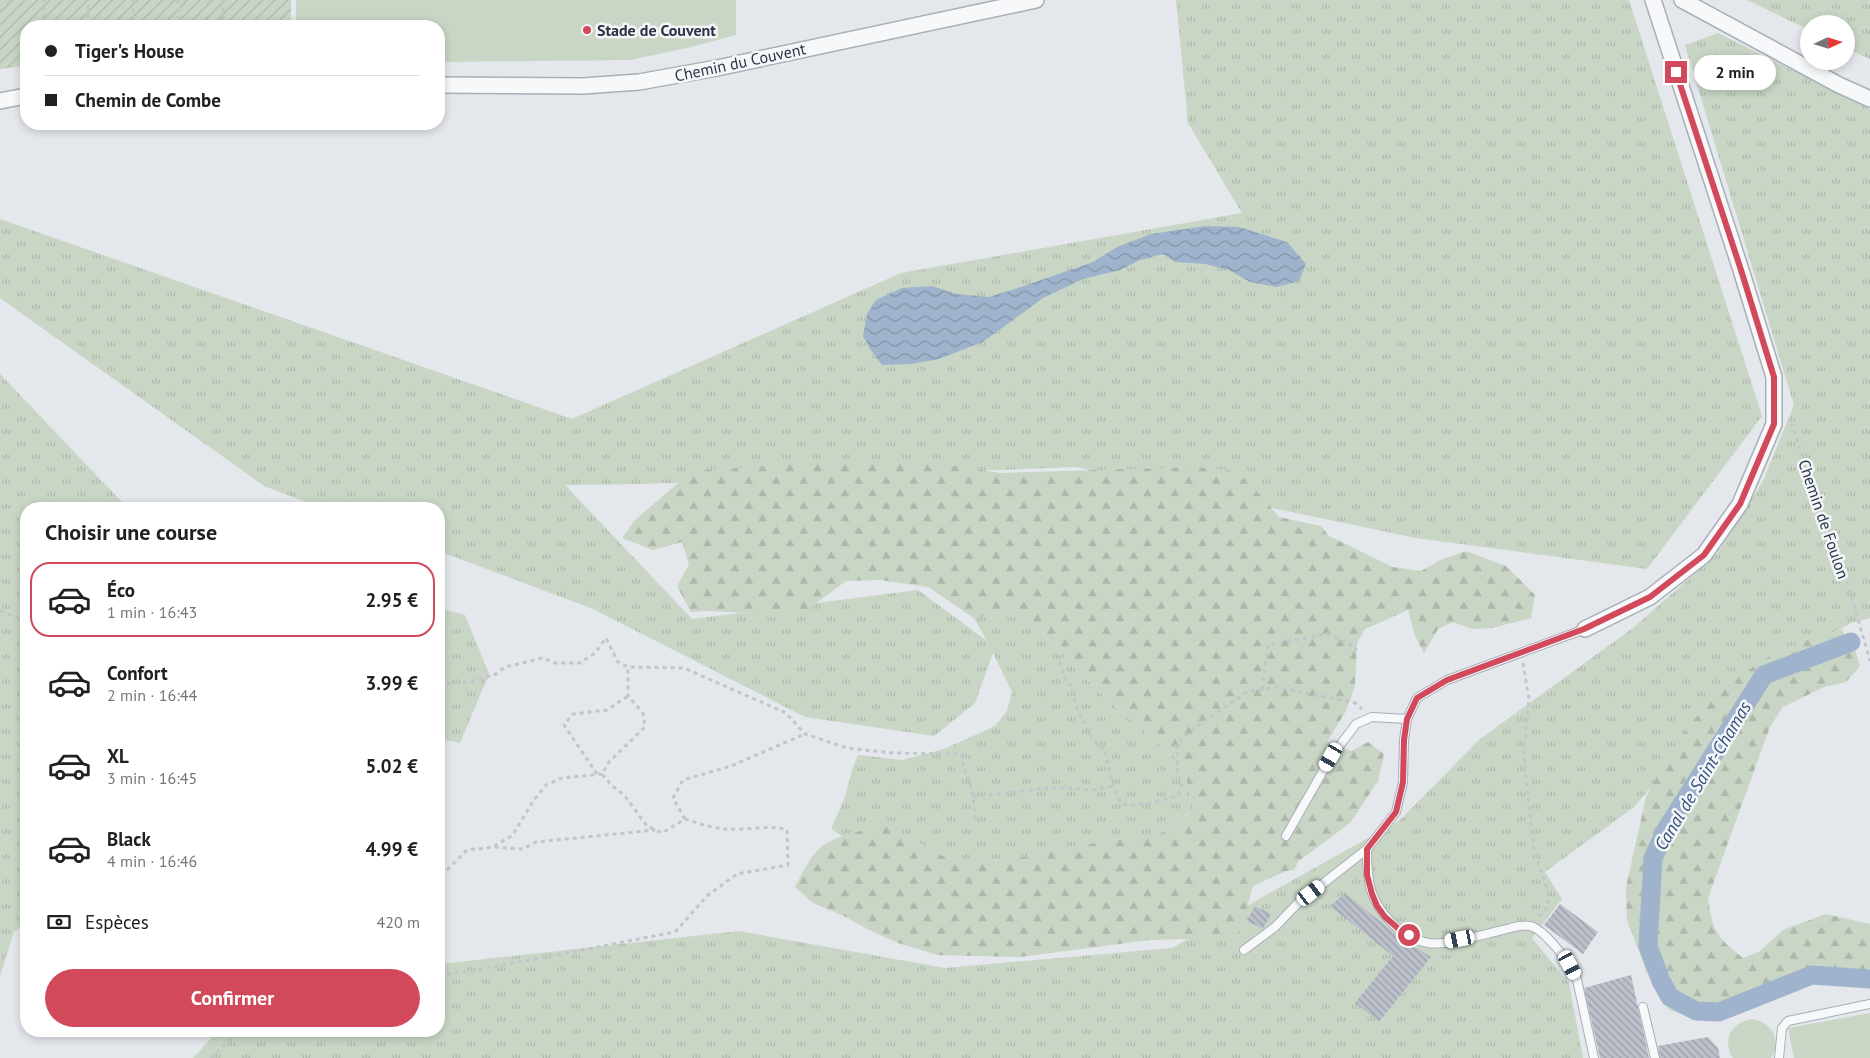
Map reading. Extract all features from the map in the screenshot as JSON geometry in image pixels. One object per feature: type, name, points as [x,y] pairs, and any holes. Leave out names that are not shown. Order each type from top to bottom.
[{"type":"street","name":"Chemin du Couvent","points":[[445,85],[583,86],[639,82],[717,68],[1036,0]]},
{"type":"street","points":[[1584,629],[1650,597],[1704,555],[1740,504],[1774,424],[1774,377],[1653,0]]},
{"type":"street","points":[[1682,0],[1840,85],[1870,99]]},
{"type":"street","points":[[0,101],[20,97]]},
{"type":"lane","points":[[1244,950],[1275,927],[1297,904],[1367,849],[1396,812],[1403,782],[1404,740],[1407,719],[1417,698],[1447,680],[1584,629]]},
{"type":"lane","points":[[1286,836],[1331,757],[1356,724],[1372,717],[1407,719]]},
{"type":"lane","points":[[1367,849],[1367,875],[1377,906],[1385,917],[1400,930],[1418,941],[1430,944],[1446,942],[1524,926],[1530,926],[1538,930],[1570,965],[1576,975],[1594,1058]]},
{"type":"lane","points":[[1779,1058],[1782,1028],[1788,1021],[1870,1004]]},
{"type":"lane","points":[[1643,1006],[1656,1058]]},
{"type":"path","points":[[44,0],[44,18]]},
{"type":"path","points":[[88,0],[88,17]]},
{"type":"path","points":[[133,0],[133,20]]},
{"type":"path","points":[[178,0],[178,17]]},
{"type":"path","points":[[223,0],[223,20]]},
{"type":"path","name":"Chemin de Foulon","points":[[1788,414],[1850,592],[1870,661]]},
{"type":"path","points":[[0,611],[20,619]]},
{"type":"path","points":[[1262,689],[1268,645],[1327,634],[1351,645],[1357,650]]},
{"type":"path","points":[[445,684],[471,682],[496,674],[506,667],[542,658],[555,663],[580,663],[595,652],[606,638],[618,662],[628,667],[684,668],[786,713],[806,734],[847,748],[893,753],[962,754],[962,764],[970,782],[973,797],[975,821]]},
{"type":"path","points":[[1521,653],[1528,691],[1524,750],[1534,850],[1548,892],[1548,902],[1545,911],[1530,926]]},
{"type":"path","points":[[1063,654],[1060,664],[1065,679],[1070,684],[1078,712],[1092,738],[1105,750],[1107,768],[1112,776],[1114,786],[1121,802],[1128,806],[1166,800],[1178,795],[1182,785],[1177,775],[1178,753],[1176,746],[1190,731],[1247,692],[1277,687],[1316,694],[1355,703],[1372,717]]},
{"type":"path","points":[[602,774],[609,762],[645,727],[643,712],[628,696],[628,667]]},
{"type":"path","points":[[597,774],[564,725],[573,714],[607,710],[628,696]]},
{"type":"path","points":[[685,820],[672,798],[683,780],[730,766],[806,734]]},
{"type":"path","points":[[493,847],[512,836],[534,800],[546,785],[562,778],[602,774]]},
{"type":"path","points":[[445,974],[473,971],[676,932],[708,895],[738,874],[788,865],[787,830],[778,827],[724,829],[685,820],[662,833],[647,826],[624,795],[611,785],[602,774]]},
{"type":"path","points":[[973,797],[1057,787],[1092,790],[1114,786]]},
{"type":"path","points":[[445,870],[448,869],[467,850],[493,847],[523,849],[536,842],[656,830]]},
{"type":"path","points":[[211,1058],[234,1037]]},
{"type":"green space","points":[[0,0],[291,0],[291,20],[20,20],[20,67],[0,69]]},
{"type":"green space","name":"Stade de Couvent","points":[[296,0],[736,0],[736,35],[630,60],[445,62],[445,20],[296,20]]},
{"type":"green space","points":[[1176,0],[1629,0],[1762,416],[1647,569],[1416,538],[1076,467],[644,484],[565,485],[692,619],[918,590],[987,641],[974,618],[1009,612],[1034,623],[1064,657],[1112,704],[1184,765],[1191,807],[1180,825],[1152,837],[1125,837],[1027,856],[962,865],[929,849],[888,825],[842,836],[831,829],[845,797],[858,755],[902,760],[944,749],[995,726],[1007,711],[1012,692],[993,653],[975,703],[934,736],[805,717],[593,609],[445,553],[445,502],[306,502],[264,486],[0,298],[0,219],[572,419],[901,273],[1242,213],[1188,123]]},
{"type":"green space","points":[[1747,0],[1870,0],[1870,59],[1855,52],[1855,15],[1800,15],[1800,26]]},
{"type":"green space","points":[[1718,33],[1870,109],[1870,618],[1851,623],[1733,693],[1634,807],[1545,872],[1562,899],[1532,938],[1569,983],[1583,1058],[193,1058],[212,1037],[445,1037],[445,963],[739,931],[945,968],[1172,948],[1400,820],[1480,739],[1633,628],[1717,554],[1763,481],[1794,405],[1685,45]]},
{"type":"green space","points":[[0,374],[123,502],[20,502],[20,928],[14,932],[0,976]]},
{"type":"green space","points":[[847,461],[923,461],[1000,473],[1196,467],[1229,470],[1247,480],[1279,517],[1321,526],[1329,536],[1393,567],[1421,571],[1440,560],[1466,551],[1506,566],[1535,595],[1531,618],[1492,628],[1472,629],[1453,622],[1438,629],[1424,653],[1415,636],[1408,610],[1365,629],[1357,643],[1355,686],[1346,711],[1327,742],[1351,751],[1368,742],[1384,754],[1378,781],[1350,823],[1299,861],[1294,870],[1286,871],[1253,886],[1241,930],[1228,938],[1150,940],[1020,957],[938,955],[898,943],[813,903],[795,887],[814,854],[825,845],[842,836],[888,825],[929,849],[962,865],[1027,856],[1125,837],[1152,837],[1180,825],[1191,807],[1184,765],[1112,704],[1064,657],[1034,623],[1009,612],[974,618],[928,587],[880,580],[846,581],[800,615],[691,612],[677,586],[689,564],[682,542],[653,550],[622,538],[635,520],[692,471]]},
{"type":"green space","points":[[445,610],[465,615],[489,674],[460,743],[445,740]]},
{"type":"green space","points":[[1841,629],[1855,650],[1860,666],[1846,682],[1824,687],[1783,707],[1770,727],[1708,898],[1712,919],[1717,932],[1743,958],[1760,951],[1783,930],[1826,914],[1870,924],[1870,972],[1811,970],[1712,1019],[1696,1018],[1669,1010],[1647,973],[1627,920],[1626,887],[1646,797],[1666,759],[1690,724],[1728,683],[1781,649]]},
{"type":"green space","points":[[1870,1013],[1870,1058],[1794,1058],[1788,1028]]},
{"type":"green space","points":[[1752,1019],[1765,1024],[1773,1033],[1776,1045],[1771,1058],[1733,1058],[1728,1045],[1730,1033],[1739,1024]]},
{"type":"water","points":[[1206,226],[1239,227],[1287,242],[1306,264],[1299,281],[1276,287],[1250,282],[1229,270],[1205,264],[1175,262],[1163,254],[1140,260],[1120,270],[1083,279],[1043,298],[983,342],[939,359],[911,364],[882,365],[863,336],[867,314],[876,300],[902,288],[932,286],[956,294],[989,297],[1093,262],[1117,247],[1151,234]]},
{"type":"building","points":[[1345,893],[1398,936],[1431,957],[1379,1022],[1355,1003],[1393,956],[1330,906]]},
{"type":"building","points":[[1560,904],[1598,932],[1583,954],[1544,925]]},
{"type":"building","points":[[1255,906],[1271,914],[1263,929],[1247,921]]},
{"type":"building","points":[[1631,975],[1649,1058],[1600,1058],[1584,988]]},
{"type":"building","points":[[1708,1037],[1718,1048],[1720,1058],[1660,1058],[1658,1046]]},
{"type":"waterway","name":"Canal de Saint-Chamas","points":[[1851,642],[1764,675],[1667,828],[1653,858],[1648,946],[1661,981],[1670,997],[1696,1011],[1719,1012],[1812,975],[1870,979]]},
{"type":"place","name":"Stade de Couvent","points":[[587,30]]},
{"type":"route","points":[[1409,935],[1385,917],[1377,906],[1367,875],[1367,849],[1396,812],[1403,782],[1404,740],[1407,719],[1417,698],[1447,680],[1584,629],[1650,597],[1704,555],[1740,504],[1774,424],[1774,377],[1676,72]]}]
